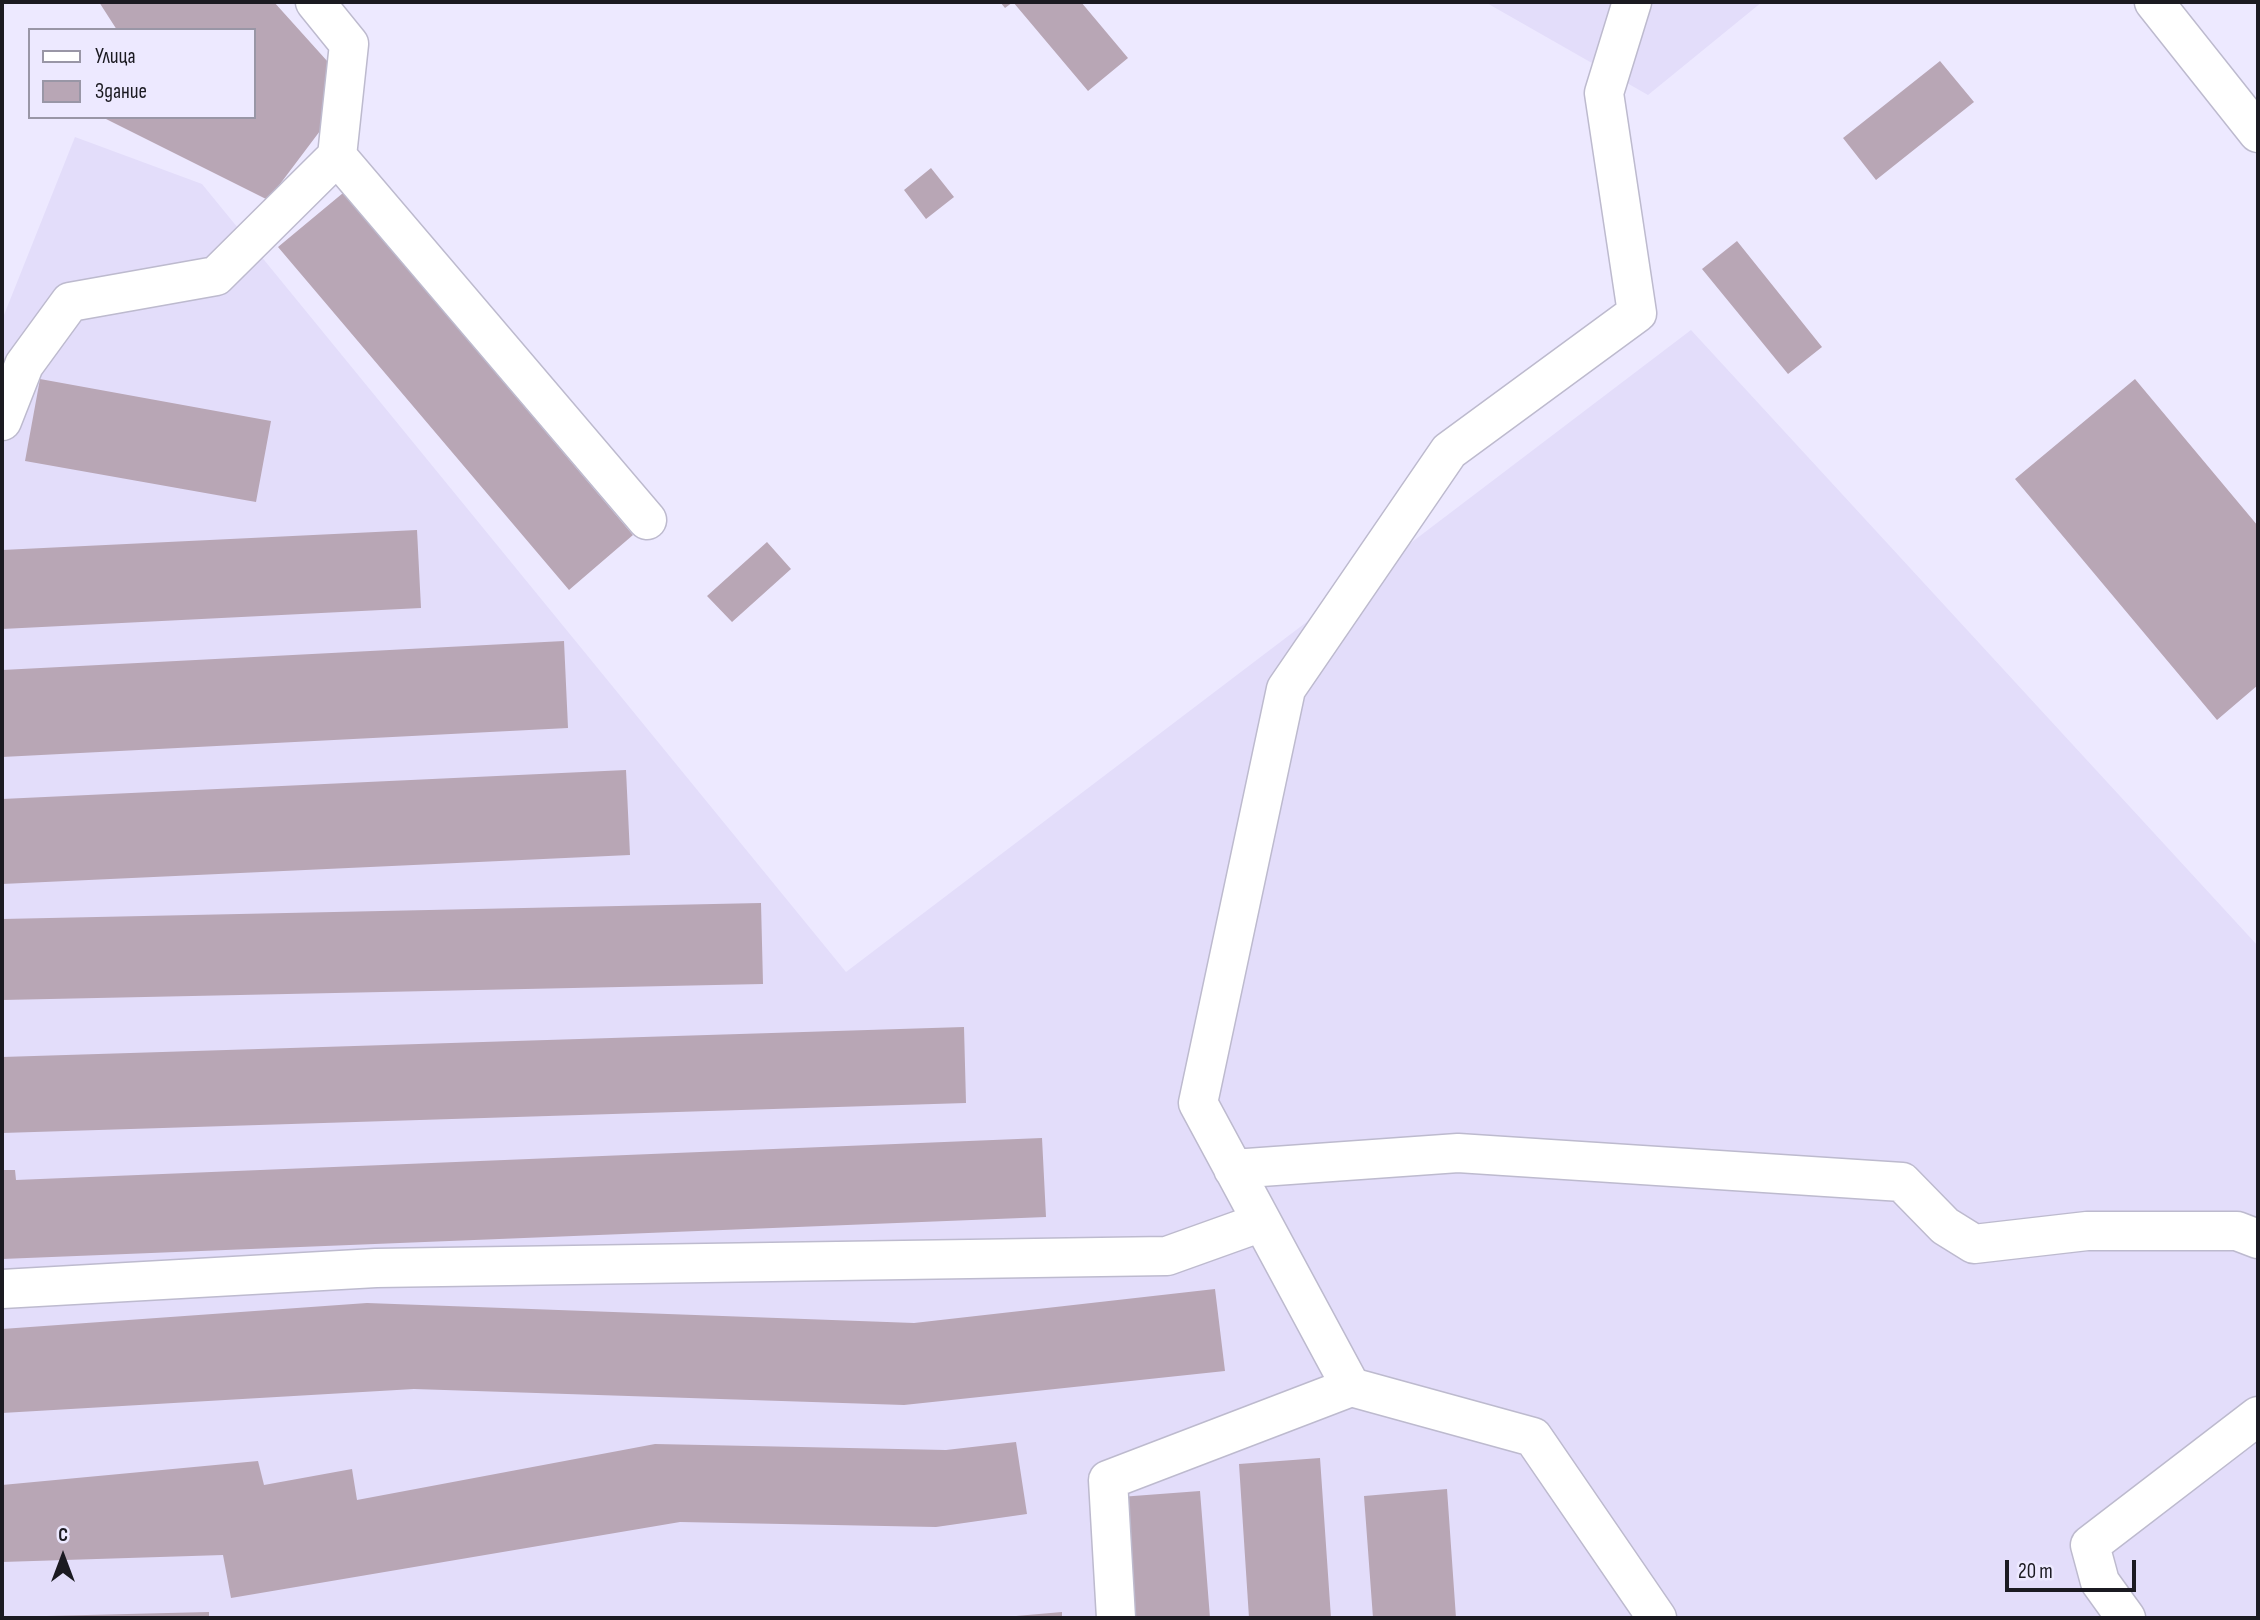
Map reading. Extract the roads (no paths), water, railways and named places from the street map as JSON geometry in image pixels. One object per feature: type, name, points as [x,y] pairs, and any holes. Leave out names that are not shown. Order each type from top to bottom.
[{"type":"street","points":[[2,421],[24,365],[70,302],[216,276],[337,156],[349,44],[315,2]]},
{"type":"street","points":[[1351,1387],[1198,1103],[1286,689],[1449,451],[1637,313],[1604,93],[1632,2]]},
{"type":"street","points":[[2154,2],[2258,133]]},
{"type":"street","points":[[337,156],[647,520]]},
{"type":"street","points":[[1233,1169],[1458,1153],[1902,1182],[1945,1226],[1974,1244],[2087,1231],[2237,1231],[2258,1239]]},
{"type":"street","points":[[2,1289],[376,1268],[1167,1256],[1262,1222]]},
{"type":"street","points":[[1116,1618],[1108,1480],[1351,1387],[1533,1437],[1657,1618]]},
{"type":"street","points":[[2126,1618],[2100,1582],[2090,1545],[2258,1416]]}]
